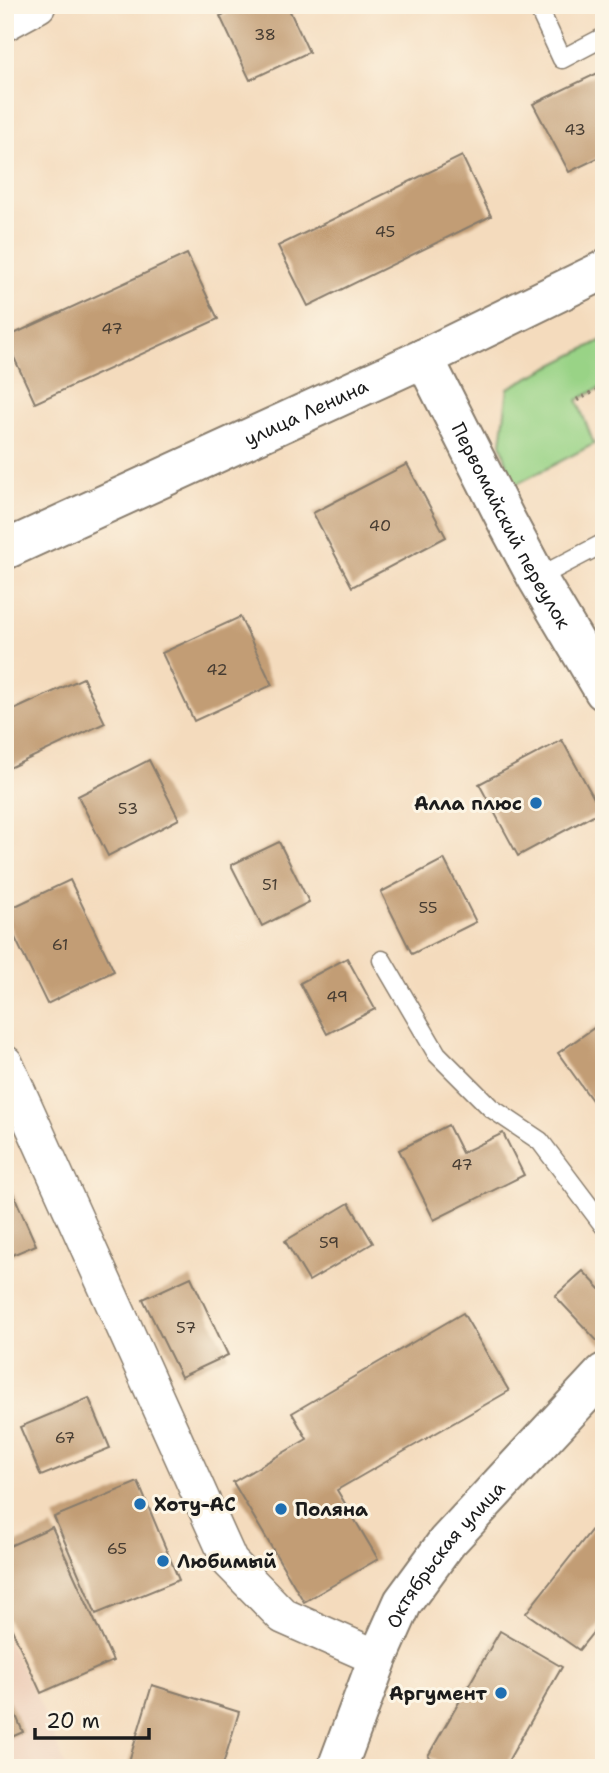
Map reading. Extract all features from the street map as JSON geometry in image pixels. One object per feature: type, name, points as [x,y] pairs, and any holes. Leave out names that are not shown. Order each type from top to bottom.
[{"type":"main road","name":"улица Ленина","points":[[5,550],[424,358],[604,270]]},
{"type":"main road","name":"Первомайский переулок","points":[[424,358],[537,578],[604,691]]},
{"type":"main road","name":"Октябрьская улица","points":[[337,1768],[377,1658],[403,1602],[447,1542],[604,1373]]},
{"type":"street","points":[[5,23],[38,5]]},
{"type":"street","points":[[5,1063],[230,1562],[283,1616],[377,1658]]},
{"type":"lane","points":[[538,7],[562,59],[604,37]]},
{"type":"lane","points":[[537,578],[604,543]]},
{"type":"lane","points":[[382,960],[437,1054],[491,1108],[540,1141],[604,1226]]},
{"type":"path","points":[[577,400],[604,386]]},
{"type":"shaded area","points":[[5,1635],[39,1701],[66,1768],[5,1768]]},
{"type":"green space","points":[[604,339],[604,386],[577,400],[594,444],[513,486],[501,443],[508,388]]},
{"type":"building","points":[[244,5],[287,5],[309,52],[250,80],[220,16]]},
{"type":"building","points":[[604,70],[604,155],[569,172],[533,104]]},
{"type":"building","points":[[462,156],[491,216],[308,306],[278,246]]},
{"type":"building","points":[[187,254],[218,319],[35,403],[5,338]]},
{"type":"building","points":[[407,464],[446,537],[352,587],[313,513]]},
{"type":"building","points":[[240,617],[272,685],[194,721],[162,653]]},
{"type":"building","points":[[83,678],[105,723],[5,770],[5,714]]},
{"type":"building","points":[[562,740],[601,811],[518,856],[479,784]]},
{"type":"building","points":[[149,760],[179,819],[108,856],[78,796]]},
{"type":"building","points":[[279,842],[309,902],[262,926],[231,865]]},
{"type":"building","points":[[444,859],[476,922],[412,954],[381,892]]},
{"type":"building","points":[[70,880],[114,971],[47,1004],[5,917],[5,911]]},
{"type":"building","points":[[347,958],[375,1009],[327,1034],[300,983]]},
{"type":"building","points":[[604,1021],[604,1117],[558,1053]]},
{"type":"building","points":[[448,1125],[462,1153],[503,1133],[524,1175],[434,1220],[399,1150]]},
{"type":"building","points":[[5,1175],[36,1245],[5,1258]]},
{"type":"building","points":[[349,1203],[373,1243],[309,1281],[285,1241]]},
{"type":"building","points":[[583,1271],[604,1293],[604,1343],[601,1345],[555,1296]]},
{"type":"building","points":[[191,1277],[228,1355],[181,1377],[143,1299]]},
{"type":"building","points":[[463,1313],[509,1391],[337,1490],[378,1559],[304,1602],[233,1482],[307,1439],[292,1413]]},
{"type":"building","points":[[89,1398],[110,1448],[41,1476],[20,1427]]},
{"type":"building","points":[[138,1482],[179,1580],[96,1614],[54,1517]]},
{"type":"building","points":[[604,1514],[604,1619],[579,1650],[526,1613]]},
{"type":"building","points":[[52,1527],[113,1661],[41,1693],[5,1614],[5,1548]]},
{"type":"building","points":[[500,1631],[562,1667],[504,1768],[448,1768],[428,1756]]},
{"type":"building","points":[[152,1685],[239,1712],[222,1768],[127,1768]]},
{"type":"building","points":[[5,1690],[23,1732],[5,1740]]},
{"type":"place","name":"Алла плюс","points":[[536,803]]},
{"type":"place","name":"Хоту-АС","points":[[140,1504]]},
{"type":"place","name":"Поляна","points":[[281,1509]]},
{"type":"place","name":"Любимый","points":[[163,1561]]},
{"type":"place","name":"Аргумент","points":[[501,1693]]}]
